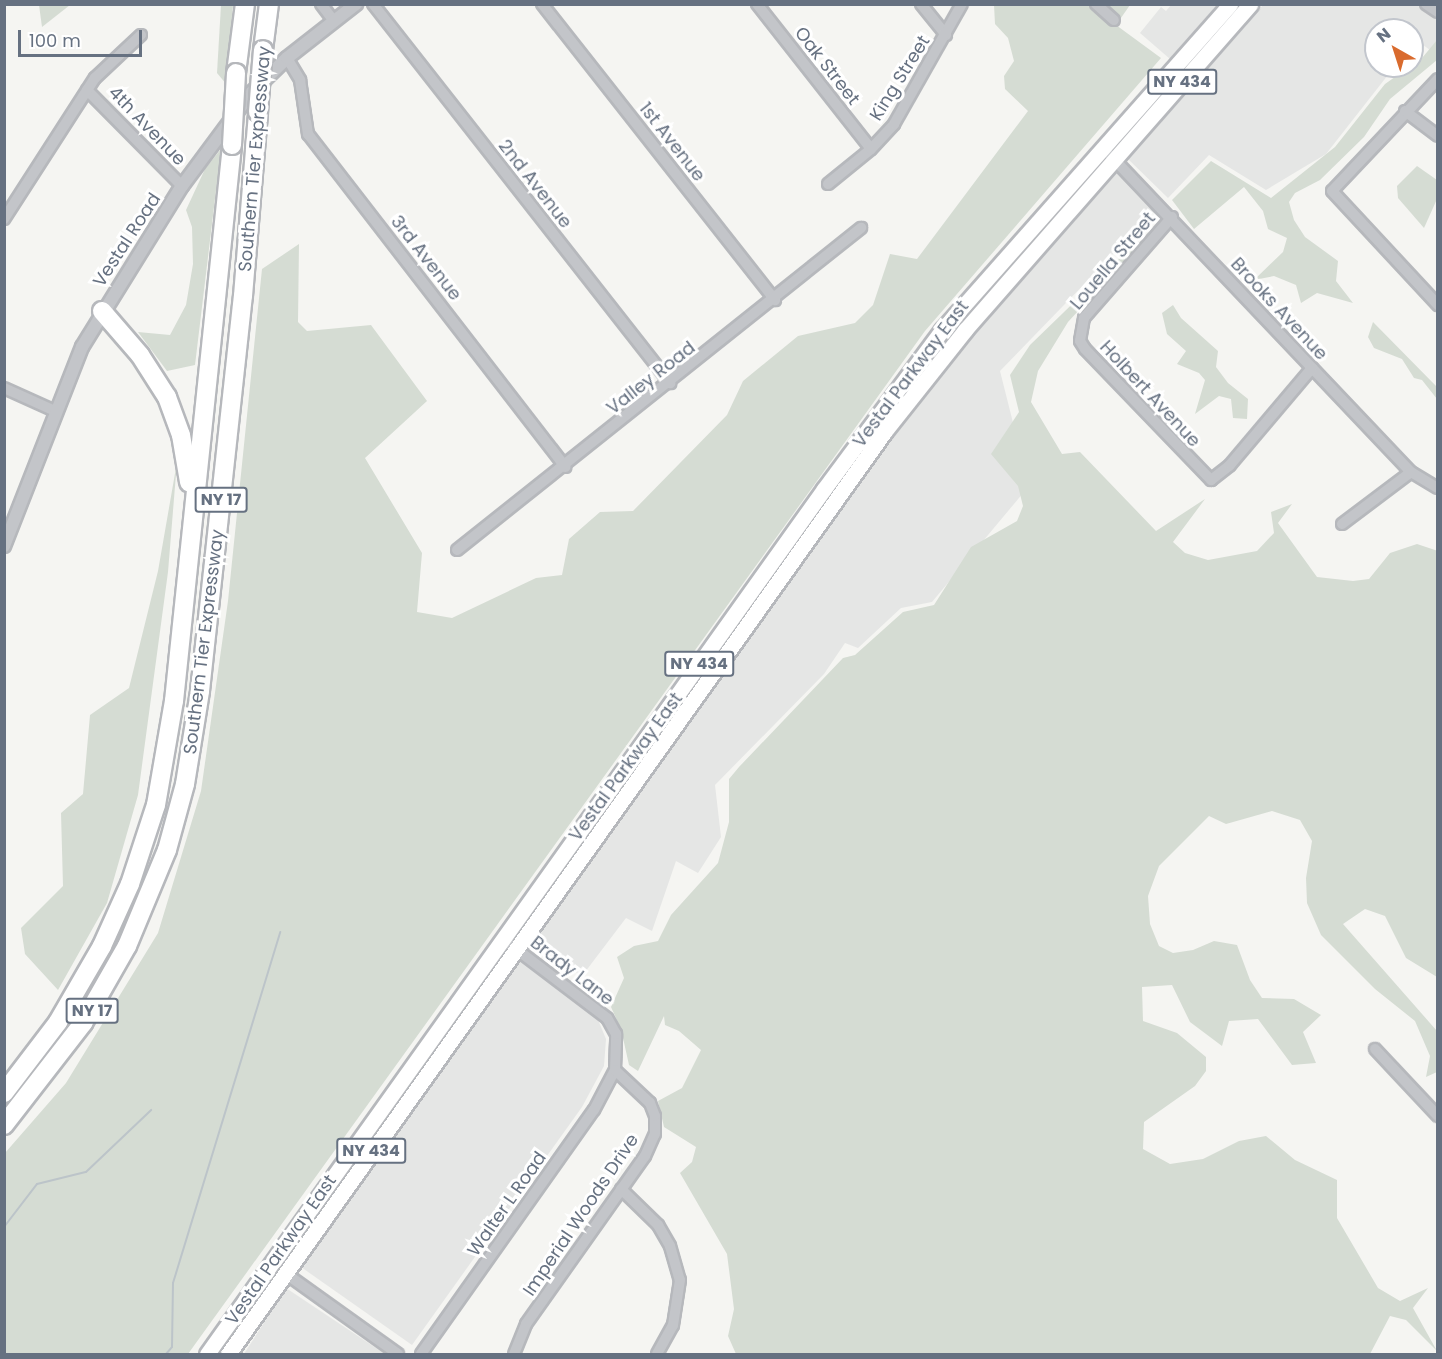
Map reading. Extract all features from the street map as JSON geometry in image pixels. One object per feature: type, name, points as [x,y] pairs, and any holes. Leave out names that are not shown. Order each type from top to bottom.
[{"type":"highway","name":"Southern Tier Expressway","points":[[4,1094],[58,1022],[116,917],[156,804],[174,701],[232,145],[236,74],[245,4]]},
{"type":"highway","name":"Southern Tier Expressway","points":[[4,1125],[83,1023],[128,946],[167,850],[185,784],[200,691],[243,296],[263,50],[269,4]]},
{"type":"highway","points":[[102,311],[140,355],[173,412],[187,463],[191,535]]},
{"type":"highway","points":[[4,1079],[58,1022]]},
{"type":"main road","name":"Vestal Parkway East","points":[[207,1354],[942,330],[1102,146],[1230,4]]},
{"type":"main road","name":"Vestal Parkway East","points":[[228,1354],[885,431],[964,330],[1250,4]]},
{"type":"street","points":[[321,4],[334,21]]},
{"type":"street","name":"Vestal Road","points":[[4,546],[55,411],[102,311],[182,186],[244,100],[287,58],[356,4]]},
{"type":"street","name":"2nd Avenue","points":[[373,4],[670,384]]},
{"type":"street","name":"1st Avenue","points":[[542,4],[776,300]]},
{"type":"street","name":"Oak Street","points":[[757,4],[871,148]]},
{"type":"street","points":[[921,4],[946,35]]},
{"type":"street","name":"King Street","points":[[828,184],[871,148],[894,124],[962,4]]},
{"type":"street","points":[[1096,4],[1114,20]]},
{"type":"street","points":[[1426,4],[1437,12]]},
{"type":"street","points":[[4,219],[87,90],[105,68],[141,35]]},
{"type":"street","name":"3rd Avenue","points":[[287,58],[300,80],[308,134],[565,467]]},
{"type":"street","points":[[1437,79],[1333,186],[1336,198],[1437,305]]},
{"type":"street","name":"4th Avenue","points":[[87,90],[182,186]]},
{"type":"street","points":[[1405,111],[1437,136]]},
{"type":"street","name":"Brooks Avenue","points":[[1102,146],[1172,217],[1411,472],[1437,488]]},
{"type":"street","name":"Louella Street","points":[[1080,327],[1172,217]]},
{"type":"street","name":"Valley Road","points":[[457,550],[776,300],[861,228]]},
{"type":"street","name":"Holbert Avenue","points":[[1080,327],[1080,341],[1085,349],[1207,479],[1219,476],[1230,465],[1312,368]]},
{"type":"street","points":[[4,388],[55,411]]},
{"type":"street","points":[[1342,525],[1411,472]]},
{"type":"street","name":"Brady Lane","points":[[503,939],[607,1018],[616,1034],[615,1070]]},
{"type":"street","points":[[1375,1049],[1437,1116]]},
{"type":"street","name":"Imperial Woods Drive","points":[[514,1354],[526,1324],[645,1156],[656,1125],[650,1103],[615,1070]]},
{"type":"street","name":"Walter L Road","points":[[421,1354],[594,1110],[615,1070]]},
{"type":"street","points":[[621,1189],[658,1225],[670,1246],[680,1280],[673,1325],[657,1354]]},
{"type":"street","points":[[285,1273],[398,1354]]},
{"type":"shaded area","points":[[70,4],[42,27],[39,5]]},
{"type":"shaded area","points":[[221,5],[233,5],[227,85],[217,73]]},
{"type":"shaded area","points":[[994,5],[1130,5],[1116,25],[1161,58],[925,331],[188,1354],[5,1354],[5,1153],[66,1083],[158,933],[201,791],[228,601],[262,269],[299,244],[298,322],[307,331],[371,325],[427,401],[365,458],[422,553],[417,612],[452,618],[536,578],[562,575],[569,539],[600,512],[633,511],[727,415],[743,381],[798,336],[855,323],[873,305],[890,254],[917,259],[1028,111],[1005,89],[1004,76],[1014,61],[1008,38],[995,24]]},
{"type":"shaded area","points":[[1171,5],[1217,5],[1170,59],[1140,33],[1161,7],[1166,11]]},
{"type":"shaded area","points":[[1263,5],[1420,5],[1437,16],[1437,46],[1434,53],[1424,46],[1424,18],[1364,18],[1364,78],[1386,78],[1326,154],[1266,190],[1209,155],[1168,198],[1128,159]]},
{"type":"shaded area","points":[[1437,40],[1437,60],[1424,71],[1424,56]]},
{"type":"shaded area","points":[[1394,78],[1415,78],[1390,99],[1364,137],[1320,180],[1295,193],[1289,202],[1294,220],[1305,237],[1338,261],[1336,281],[1353,303],[1317,293],[1301,303],[1296,285],[1274,276],[1254,280],[1283,252],[1287,238],[1268,229],[1263,211],[1244,187],[1194,229],[1172,200],[1211,161],[1271,198],[1335,147],[1385,84]]},
{"type":"shaded area","points":[[221,149],[195,365],[167,371],[138,332],[170,335],[186,305],[193,264],[192,227],[186,210],[205,169]]},
{"type":"shaded area","points":[[1096,165],[1099,167],[967,317],[521,932],[786,550],[967,308]]},
{"type":"shaded area","points":[[1417,166],[1437,180],[1437,199],[1424,228],[1398,198],[1397,186]]},
{"type":"shaded area","points":[[1117,170],[1157,209],[1000,371],[1029,486],[932,602],[901,608],[858,648],[845,643],[824,674],[715,785],[721,837],[698,873],[676,861],[652,931],[626,918],[582,976],[529,942],[887,438],[992,308]]},
{"type":"shaded area","points":[[1138,246],[1068,322],[1038,371],[1031,402],[1062,454],[1080,452],[1156,531],[1205,499],[1173,542],[1185,553],[1208,560],[1257,551],[1274,533],[1271,512],[1292,504],[1278,523],[1317,577],[1353,581],[1369,579],[1390,553],[1417,544],[1438,551],[1437,977],[1406,958],[1385,916],[1365,909],[1343,924],[1437,1031],[1437,1072],[1426,1077],[1430,1056],[1415,1021],[1375,989],[1321,935],[1307,903],[1306,878],[1312,841],[1300,820],[1272,811],[1226,824],[1209,816],[1159,866],[1148,896],[1150,924],[1159,946],[1173,953],[1193,950],[1214,941],[1237,945],[1250,980],[1262,998],[1294,999],[1321,1015],[1303,1032],[1316,1063],[1292,1065],[1258,1019],[1229,1021],[1222,1046],[1190,1022],[1172,985],[1142,987],[1143,1021],[1177,1033],[1206,1057],[1206,1071],[1195,1086],[1144,1122],[1143,1149],[1170,1164],[1203,1159],[1239,1141],[1266,1136],[1295,1160],[1337,1180],[1337,1218],[1378,1288],[1400,1301],[1428,1288],[1413,1308],[1437,1351],[1406,1320],[1390,1316],[1370,1354],[736,1354],[728,1336],[734,1309],[727,1254],[680,1173],[692,1162],[696,1147],[664,1127],[658,1101],[682,1088],[701,1050],[679,1031],[665,1025],[664,1016],[638,1071],[629,1065],[621,1029],[611,1007],[624,978],[617,957],[634,946],[658,941],[671,915],[718,863],[729,822],[729,779],[739,767],[843,658],[855,655],[903,612],[934,605],[971,547],[1017,521],[1023,506],[1018,486],[991,454],[1019,412],[1010,375],[1030,345],[1129,249]]},
{"type":"shaded area","points":[[1173,305],[1181,318],[1218,351],[1216,367],[1228,383],[1248,399],[1247,419],[1233,418],[1231,399],[1219,396],[1195,414],[1205,380],[1199,373],[1177,364],[1186,351],[1167,334],[1162,313]]},
{"type":"shaded area","points":[[1373,322],[1437,387],[1437,399],[1422,380],[1414,378],[1402,359],[1374,348],[1368,337]]},
{"type":"shaded area","points":[[177,462],[168,572],[138,795],[107,903],[58,990],[25,954],[21,928],[63,886],[61,813],[83,794],[90,715],[129,688],[158,571]]},
{"type":"shaded area","points":[[504,946],[509,948],[378,1132],[390,1104]]},
{"type":"shaded area","points":[[519,958],[596,1015],[606,1039],[604,1066],[582,1107],[412,1345],[301,1267]]},
{"type":"shaded area","points":[[286,1288],[385,1354],[244,1354]]},
{"type":"waterway","points":[[166,1354],[172,1347],[173,1283],[280,932]]},
{"type":"waterway","points":[[4,1227],[37,1184],[86,1172],[151,1110]]}]
